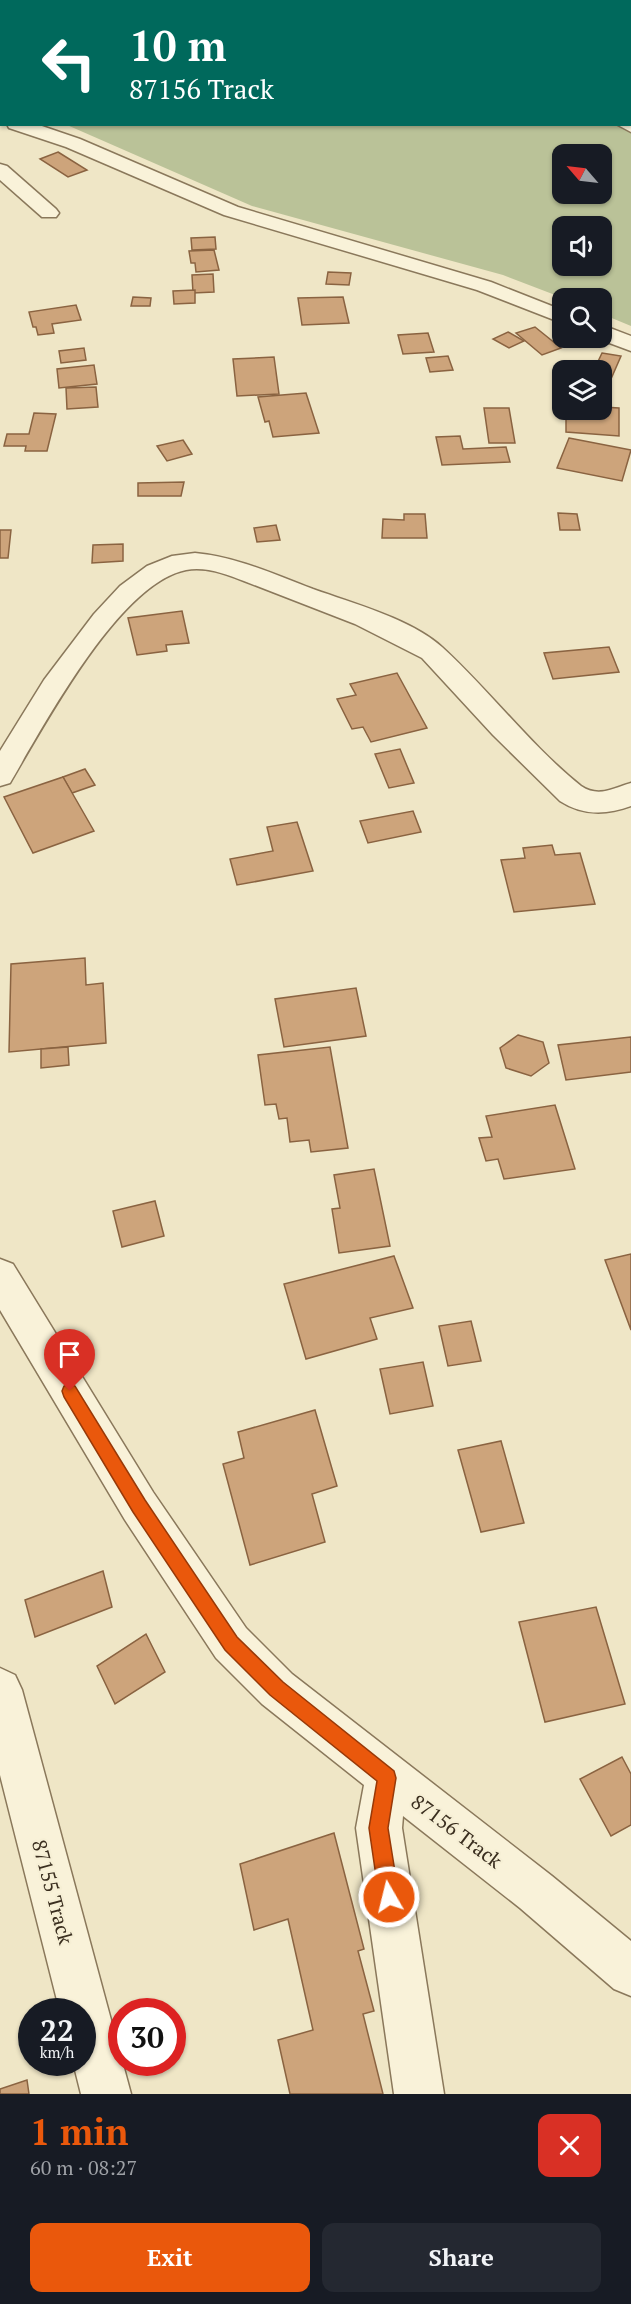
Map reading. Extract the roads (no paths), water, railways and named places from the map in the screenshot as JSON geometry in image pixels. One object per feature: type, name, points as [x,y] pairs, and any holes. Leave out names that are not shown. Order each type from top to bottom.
[{"type":"street","points":[[22,126],[73,142],[231,211],[322,240],[484,286],[552,313]]},
{"type":"street","points":[[0,170],[49,213]]},
{"type":"street","points":[[612,336],[631,344]]},
{"type":"street","points":[[0,776],[62,676],[122,599],[150,574],[181,562],[200,562],[279,586],[416,642],[431,652],[512,740],[574,796],[589,802],[603,803],[622,799],[631,793]]},
{"type":"street","name":"87156 Track","points":[[0,1276],[139,1506],[231,1643],[277,1689],[387,1778],[536,1892],[631,1972]]},
{"type":"street","name":"87155 Track","points":[[0,1690],[106,2094]]},
{"type":"street","points":[[387,1778],[379,1828],[419,2094]]}]
